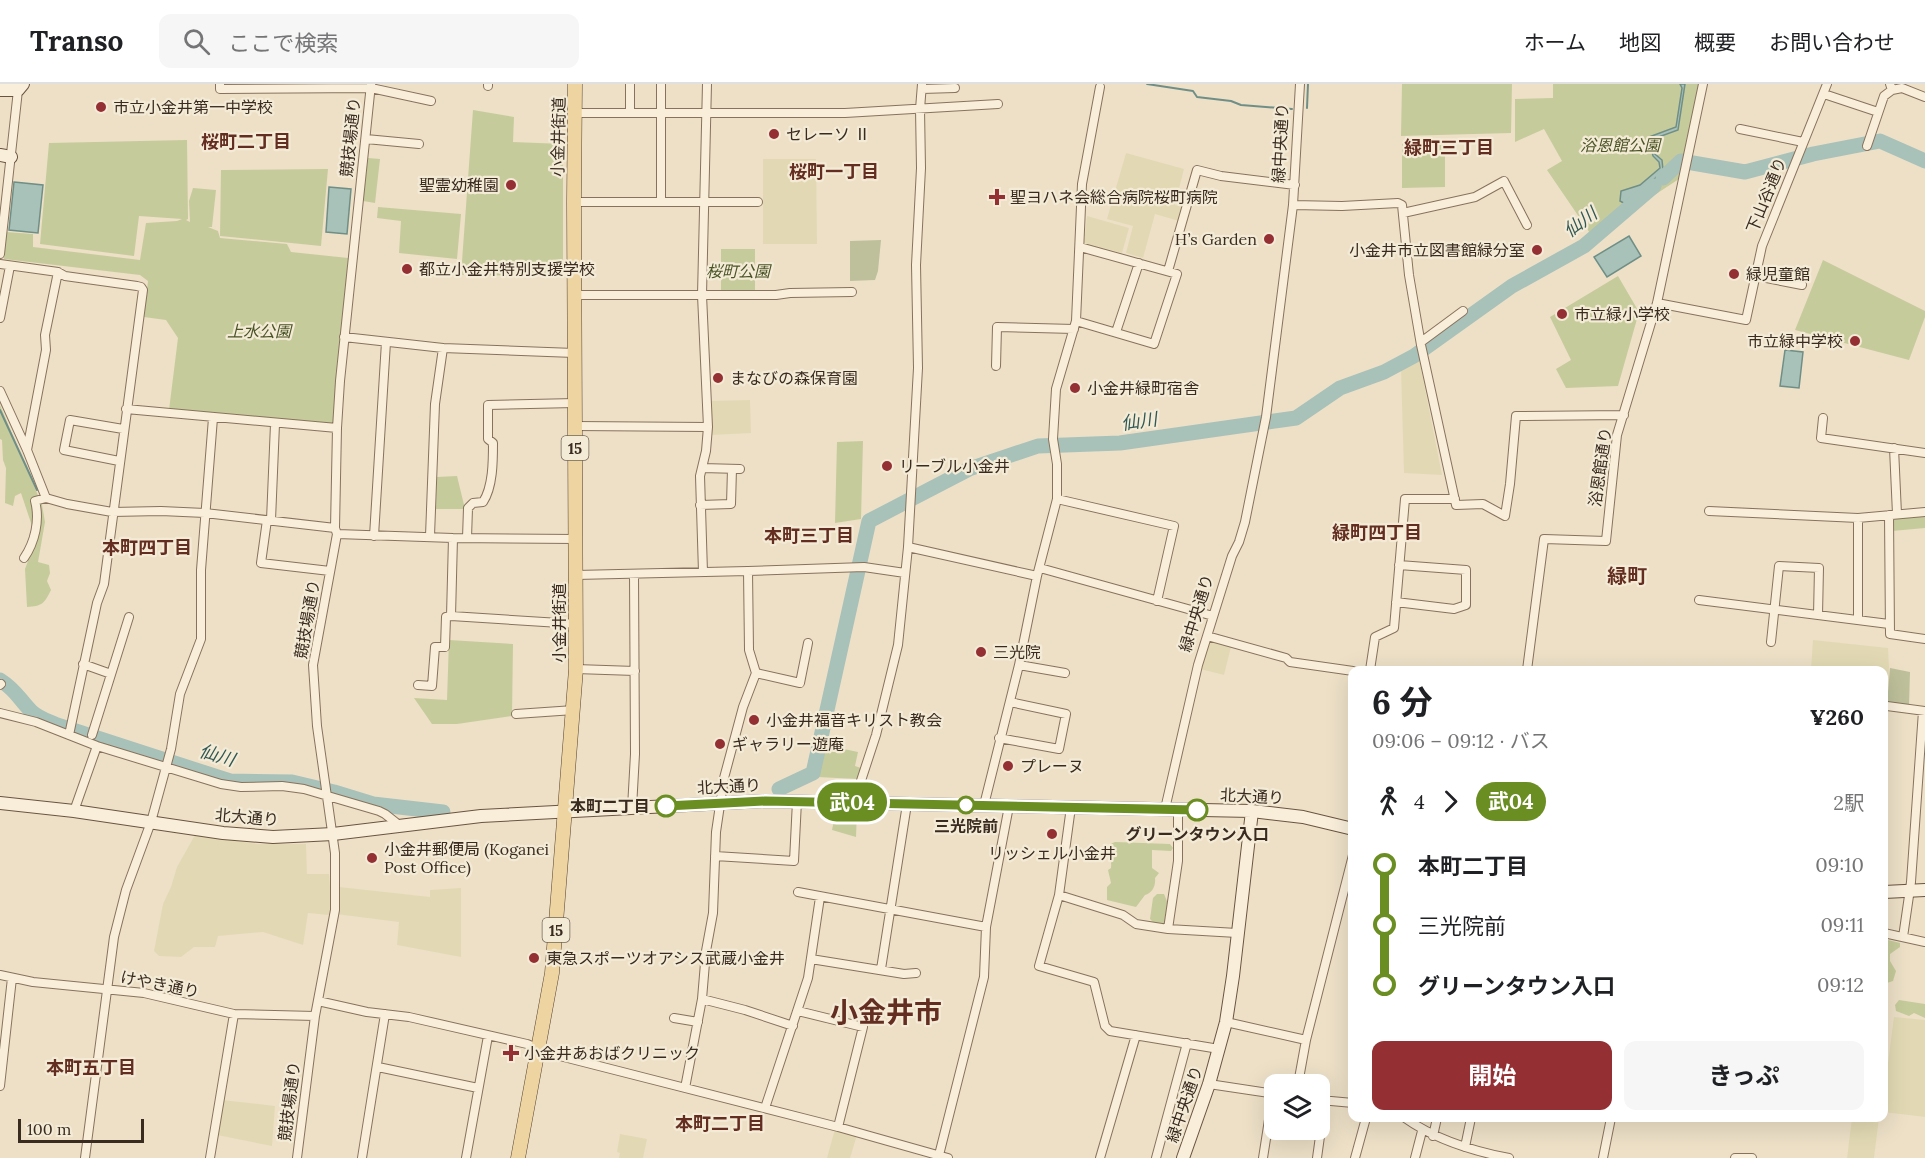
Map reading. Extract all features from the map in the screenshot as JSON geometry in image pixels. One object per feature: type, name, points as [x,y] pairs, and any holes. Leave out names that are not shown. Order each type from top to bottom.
[{"type":"main road","name":"小金井街道","points":[[518,1158],[552,973],[574,710],[576,669],[575,84]]},
{"type":"street","points":[[220,84],[220,89],[371,86],[431,101]]},
{"type":"street","points":[[630,84],[630,112]]},
{"type":"street","points":[[661,84],[661,202]]},
{"type":"street","points":[[703,572],[700,505],[708,427],[702,295],[707,84]]},
{"type":"street","name":"緑中央通り","points":[[1168,929],[1178,861],[1172,810],[1198,665],[1245,522],[1266,417],[1293,205],[1300,84]]},
{"type":"street","name":"浴恩館通り","points":[[1528,666],[1544,539],[1606,541],[1617,435],[1657,303],[1703,84]]},
{"type":"street","name":"下山谷通り","points":[[1657,303],[1746,320],[1762,246],[1827,84]]},
{"type":"street","name":"競技場通り","points":[[297,1158],[315,1016],[334,919],[336,871],[333,834],[315,703],[313,665],[336,531],[337,428],[344,337],[371,86]]},
{"type":"street","points":[[0,90],[21,87],[5,156],[0,254]]},
{"type":"street","points":[[854,802],[876,735],[898,645],[908,547],[918,368],[916,265],[922,87],[956,88]]},
{"type":"street","points":[[984,805],[1057,499],[1057,464],[1053,439],[1056,389],[1075,325],[1082,184],[1100,87]]},
{"type":"street","points":[[1867,146],[1884,96],[1891,87],[1902,88],[1925,97]]},
{"type":"street","points":[[1824,94],[1878,112]]},
{"type":"street","points":[[575,113],[845,113],[998,104]]},
{"type":"street","points":[[1740,129],[1801,146]]},
{"type":"street","points":[[366,139],[419,144]]},
{"type":"street","points":[[1168,271],[1197,170],[1221,176],[1295,185]]},
{"type":"street","points":[[1403,213],[1475,197],[1504,181],[1527,225]]},
{"type":"street","points":[[574,202],[752,204]]},
{"type":"street","points":[[1293,205],[1342,206],[1398,203],[1401,205],[1409,275],[1421,344],[1456,505],[1483,504],[1505,516],[1516,416],[1624,416]]},
{"type":"street","points":[[996,366],[997,327],[1075,325],[1116,332],[1154,344],[1177,274],[1080,247]]},
{"type":"street","points":[[1116,332],[1139,263]]},
{"type":"street","points":[[0,264],[58,272],[65,276],[141,286],[143,291],[104,584],[97,603],[70,730]]},
{"type":"street","points":[[0,318],[10,266]]},
{"type":"street","points":[[27,450],[46,350],[45,335],[58,272]]},
{"type":"street","points":[[1756,276],[1802,285]]},
{"type":"street","points":[[574,295],[776,295],[852,292]]},
{"type":"street","points":[[1421,344],[1463,310]]},
{"type":"street","points":[[344,337],[443,348],[574,353]]},
{"type":"street","points":[[374,536],[386,342]]},
{"type":"street","points":[[430,536],[435,404],[443,348]]},
{"type":"street","points":[[0,391],[46,498]]},
{"type":"street","points":[[467,538],[468,508],[473,503],[483,502],[489,493],[493,443],[488,439],[488,405],[575,403]]},
{"type":"street","points":[[126,410],[337,428]]},
{"type":"street","points":[[85,1158],[114,937],[126,890],[151,822],[167,764],[180,694],[201,639],[201,570],[213,418]]},
{"type":"street","points":[[1822,418],[1821,438],[1925,453]]},
{"type":"street","points":[[119,461],[64,450],[70,420],[123,429]]},
{"type":"street","points":[[275,424],[269,520],[261,563],[330,571]]},
{"type":"street","points":[[575,426],[708,427]]},
{"type":"street","points":[[1894,448],[1890,634],[1925,639]]},
{"type":"street","points":[[700,505],[731,504],[736,469],[702,468]]},
{"type":"street","points":[[24,558],[33,540],[39,513],[35,501],[46,498],[112,512],[205,513],[374,536],[576,539]]},
{"type":"street","points":[[1057,499],[1174,526],[1157,601]]},
{"type":"street","points":[[1371,666],[1375,637],[1394,628],[1405,499],[1455,499]]},
{"type":"street","points":[[1709,511],[1858,518],[1925,512]]},
{"type":"street","points":[[1858,518],[1858,620]]},
{"type":"street","points":[[451,616],[453,538]]},
{"type":"street","points":[[908,547],[1038,572],[1214,616]]},
{"type":"street","points":[[1396,602],[1454,609],[1466,605],[1466,570],[1399,565]]},
{"type":"street","points":[[1771,642],[1779,566],[1819,567],[1818,615]]},
{"type":"street","points":[[576,575],[748,572],[853,567],[905,573]]},
{"type":"street","points":[[685,1088],[694,1052],[702,999],[712,913],[720,803],[728,758],[756,673],[749,650],[748,572]]},
{"type":"street","points":[[633,807],[634,574]]},
{"type":"street","points":[[1698,600],[1889,624]]},
{"type":"street","points":[[93,735],[129,617]]},
{"type":"street","points":[[418,686],[432,686],[435,647],[446,647],[446,617],[576,624]]},
{"type":"street","points":[[1207,636],[1286,658],[1290,662],[1348,670]]},
{"type":"street","points":[[756,673],[800,683],[808,643]]},
{"type":"street","points":[[83,664],[111,674]]},
{"type":"street","points":[[1019,665],[1065,673]]},
{"type":"street","points":[[576,669],[635,671]]},
{"type":"street","points":[[999,738],[1059,749],[1066,714],[1010,702]]},
{"type":"street","points":[[1888,706],[1924,711],[1903,937]]},
{"type":"street","points":[[516,714],[574,710]]},
{"type":"street","points":[[0,713],[70,730],[97,746],[167,764],[232,786],[282,786],[327,790],[386,814],[399,825]]},
{"type":"street","points":[[74,811],[97,746]]},
{"type":"street","points":[[715,856],[794,861],[797,801]]},
{"type":"street","name":"北大通り","points":[[0,803],[74,811],[223,833],[273,837],[333,834],[464,817],[633,807],[797,801],[1252,811],[1303,817],[1348,828]]},
{"type":"street","points":[[881,969],[907,804]]},
{"type":"street","points":[[939,1155],[984,977],[986,927],[1009,806]]},
{"type":"street","points":[[1071,807],[1059,895],[1039,966],[1094,982],[1105,1026],[1110,1030],[1219,1049]]},
{"type":"street","name":"緑中央通り","points":[[1183,1158],[1209,1084],[1226,1022],[1252,811]]},
{"type":"street","points":[[1300,1074],[1306,1040],[1348,875]]},
{"type":"street","points":[[1888,892],[1925,890]]},
{"type":"street","points":[[798,892],[986,927]]},
{"type":"street","points":[[1059,895],[1123,915],[1136,924],[1168,929],[1238,933]]},
{"type":"street","points":[[765,1108],[798,1011],[811,959],[820,897]]},
{"type":"street","points":[[1888,934],[1925,942]]},
{"type":"street","points":[[811,959],[904,974],[916,973]]},
{"type":"street","name":"けやき通り","points":[[0,975],[33,982],[144,993],[191,1006],[234,1014],[315,1016]]},
{"type":"street","points":[[0,1086],[12,978]]},
{"type":"street","points":[[702,999],[793,1026]]},
{"type":"street","points":[[318,1001],[367,1012],[409,1017],[538,1048],[552,1054],[838,1127],[948,1158]]},
{"type":"street","points":[[798,1011],[863,1027],[838,1127]]},
{"type":"street","points":[[210,1158],[234,1014]]},
{"type":"street","points":[[362,1158],[385,1014]]},
{"type":"street","points":[[674,1018],[698,1022]]},
{"type":"street","points":[[1226,1022],[1306,1040]]},
{"type":"street","points":[[1100,1158],[1136,1035]]},
{"type":"street","points":[[466,1158],[488,1036]]},
{"type":"street","points":[[1156,1158],[1187,1043]]},
{"type":"street","points":[[378,1067],[478,1088]]},
{"type":"street","points":[[1209,1084],[1264,1092]]},
{"type":"street","points":[[1330,1101],[1348,1102]]},
{"type":"street","points":[[1355,1158],[1365,1122]]},
{"type":"street","points":[[1410,1122],[1422,1131],[1469,1152],[1509,1158]]},
{"type":"street","points":[[1433,1136],[1436,1122]]},
{"type":"street","points":[[1469,1152],[1470,1122]]},
{"type":"street","points":[[1603,1158],[1610,1122]]},
{"type":"street","points":[[1414,1158],[1422,1131]]},
{"type":"street","points":[[1263,1158],[1266,1140]]},
{"type":"street","points":[[1317,1158],[1319,1140]]},
{"type":"street","points":[[1735,1158],[1750,1158]]},
{"type":"shaded area","points":[[1126,153],[1184,169],[1175,205],[1183,207],[1179,221],[1155,214],[1143,258],[1126,253],[1133,226],[1107,219]]},
{"type":"shaded area","points":[[763,159],[816,159],[817,244],[763,244]]},
{"type":"shaded area","points":[[1087,216],[1129,228],[1122,253],[1084,243]]},
{"type":"shaded area","points":[[1419,358],[1442,475],[1404,473],[1401,369]]},
{"type":"shaded area","points":[[750,400],[751,433],[711,435],[710,401]]},
{"type":"shaded area","points":[[1813,640],[1888,648],[1889,667],[1888,686],[1888,666],[1811,666]]},
{"type":"shaded area","points":[[1209,641],[1231,647],[1224,675],[1200,669]]},
{"type":"shaded area","points":[[195,835],[257,844],[306,844],[307,874],[329,874],[330,886],[430,897],[430,890],[461,888],[461,957],[397,945],[399,922],[308,913],[303,945],[263,932],[218,936],[215,947],[194,947],[181,957],[159,956],[154,951],[163,904],[177,867]]},
{"type":"shaded area","points":[[1894,1017],[1925,1020],[1925,1117],[1888,1112],[1888,1063]]},
{"type":"shaded area","points":[[222,1100],[275,1106],[272,1146],[217,1135]]},
{"type":"shaded area","points":[[1852,1122],[1878,1122],[1874,1158],[1847,1158]]},
{"type":"shaded area","points":[[835,1129],[857,1135],[850,1158],[827,1158]]},
{"type":"shaded area","points":[[620,1134],[647,1139],[643,1158],[619,1158],[620,1153],[617,1152]]},
{"type":"green space","points":[[1402,84],[1512,84],[1511,133],[1401,136]]},
{"type":"green space","name":"浴恩館公園","points":[[1553,84],[1701,84],[1682,177],[1592,236],[1547,170],[1562,161],[1544,129],[1515,142],[1515,99],[1553,98]]},
{"type":"green space","points":[[473,110],[514,117],[513,142],[563,144],[563,276],[461,275]]},
{"type":"green space","name":"上水公園","points":[[187,140],[188,219],[186,220],[190,222],[189,201],[193,188],[216,190],[212,227],[208,227],[218,231],[220,238],[287,244],[291,252],[348,258],[334,424],[169,410],[178,338],[166,320],[144,317],[148,281],[140,275],[4,259],[6,232],[33,234],[33,247],[140,260],[146,223],[182,219],[139,216],[134,256],[40,244],[49,143]]},
{"type":"green space","points":[[1402,143],[1445,143],[1445,187],[1402,188]]},
{"type":"green space","points":[[368,158],[380,159],[375,203],[363,201]]},
{"type":"green space","points":[[328,169],[321,246],[220,236],[221,170]]},
{"type":"green space","points":[[378,207],[461,214],[457,259],[399,253],[401,221],[377,218]]},
{"type":"green space","points":[[881,240],[875,280],[850,281],[850,241]]},
{"type":"green space","name":"桜町公園","points":[[721,249],[755,249],[755,292],[721,292]]},
{"type":"green space","points":[[1823,260],[1925,311],[1925,317],[1909,360],[1795,330]]},
{"type":"green space","points":[[1618,276],[1639,312],[1618,386],[1566,388],[1556,369],[1571,360],[1550,317]]},
{"type":"green space","points":[[0,405],[42,505],[45,522],[38,562],[49,565],[50,573],[47,581],[51,590],[44,601],[36,606],[27,607],[25,569],[33,548],[33,529],[21,493],[15,496],[13,506],[5,503],[6,468],[0,439]]},
{"type":"green space","points":[[863,441],[861,519],[835,523],[837,442]]},
{"type":"green space","points":[[457,476],[465,509],[436,509],[437,477]]},
{"type":"green space","points":[[1925,515],[1925,528],[1892,531],[1891,517]]},
{"type":"green space","points":[[449,640],[513,644],[512,716],[457,724],[432,724],[414,698],[447,700]]},
{"type":"green space","points":[[1890,668],[1910,672],[1909,706],[1888,704]]},
{"type":"green space","points":[[825,745],[858,752],[855,766],[861,768],[858,779],[817,777]]},
{"type":"green space","points":[[836,811],[857,811],[856,837],[832,830]]},
{"type":"green space","points":[[1115,842],[1170,844],[1173,848],[1171,851],[1152,850],[1152,868],[1159,873],[1155,878],[1153,889],[1136,907],[1107,900],[1107,887],[1111,883],[1108,870],[1111,864],[1108,845]]},
{"type":"green space","points":[[1157,894],[1164,894],[1169,906],[1166,912],[1167,923],[1162,925],[1155,924],[1150,919],[1153,898]]},
{"type":"green space","points":[[1888,940],[1900,943],[1900,947],[1890,954],[1890,961],[1896,971],[1893,981],[1888,983]]},
{"type":"green space","points":[[1899,1000],[1925,1004],[1925,1018],[1914,1013],[1909,1016],[1896,1011],[1895,1005]]},
{"type":"water","points":[[1680,84],[1685,84],[1678,130],[1653,139],[1655,154],[1662,160],[1663,170],[1629,206],[1620,201],[1621,191],[1640,185],[1660,168],[1659,162],[1653,156],[1649,137],[1676,127],[1682,88]]},
{"type":"water","points":[[14,182],[43,185],[38,233],[9,230]]},
{"type":"water","points":[[329,187],[351,189],[347,234],[326,232]]},
{"type":"water","points":[[1629,236],[1641,256],[1607,277],[1594,257]]},
{"type":"water","points":[[1785,350],[1803,352],[1799,388],[1780,386]]},
{"type":"waterway","points":[[1147,84],[1193,91],[1197,97],[1231,101],[1241,105],[1292,109]]},
{"type":"waterway","points":[[1307,108],[1308,84]]},
{"type":"waterway","name":"仙川","points":[[1663,178],[1681,161],[1745,172],[1813,154],[1880,141],[1925,161]]},
{"type":"waterway","name":"仙川","points":[[779,789],[813,773],[869,521],[969,469],[1038,446],[1120,443],[1296,418],[1340,388],[1384,372],[1414,356],[1512,286],[1584,246],[1654,186]]},
{"type":"waterway","points":[[0,410],[37,490]]},
{"type":"waterway","name":"仙川","points":[[0,680],[14,691],[27,707],[47,721],[230,781],[292,782],[373,804],[443,812]]},
{"type":"bus line","name":"武04","points":[[666,806],[765,801],[1197,810]]},
{"type":"place","name":"市立小金井第一中学校","points":[[101,107]]},
{"type":"place","name":"セレーソ Ⅱ","points":[[774,134]]},
{"type":"place","name":"聖霊幼稚園","points":[[511,185]]},
{"type":"place","name":"聖ヨハネ会総合病院桜町病院","points":[[997,197]]},
{"type":"place","name":"H’s Garden","points":[[1269,239]]},
{"type":"place","name":"小金井市立図書館緑分室","points":[[1537,250]]},
{"type":"place","name":"都立小金井特別支援学校","points":[[407,269]]},
{"type":"place","name":"緑児童館","points":[[1734,274]]},
{"type":"place","name":"市立緑小学校","points":[[1562,314]]},
{"type":"place","name":"市立緑中学校","points":[[1855,341]]},
{"type":"place","name":"まなびの森保育園","points":[[718,378]]},
{"type":"place","name":"小金井緑町宿舎","points":[[1075,388]]},
{"type":"place","name":"リーブル小金井","points":[[887,466]]},
{"type":"place","name":"三光院","points":[[981,652]]},
{"type":"place","name":"小金井福音キリスト教会","points":[[754,720]]},
{"type":"place","name":"ギャラリー遊庵","points":[[720,744]]},
{"type":"place","name":"プレーヌ","points":[[1008,766]]},
{"type":"place","name":"三光院前","points":[[966,805]]},
{"type":"place","name":"本町二丁目","points":[[666,806]]},
{"type":"place","name":"グリーンタウン入口","points":[[1197,810]]},
{"type":"place","name":"リッシェル小金井","points":[[1052,834]]},
{"type":"place","name":"小金井郵便局 (Koganei Post Office)","points":[[372,858]]},
{"type":"place","name":"東急スポーツオアシス武蔵小金井","points":[[534,958]]},
{"type":"place","name":"小金井あおばクリニック","points":[[511,1053]]},
{"type":"district","name":"桜町二丁目","points":[[246,141]]},
{"type":"district","name":"緑町三丁目","points":[[1449,147]]},
{"type":"district","name":"桜町一丁目","points":[[834,171]]},
{"type":"district","name":"緑町四丁目","points":[[1377,532]]},
{"type":"district","name":"本町三丁目","points":[[809,535]]},
{"type":"district","name":"本町四丁目","points":[[147,547]]},
{"type":"district","name":"緑町","points":[[1627,575]]},
{"type":"district","name":"小金井市","points":[[886,1012]]},
{"type":"district","name":"本町五丁目","points":[[91,1067]]},
{"type":"district","name":"本町二丁目","points":[[720,1123]]}]
